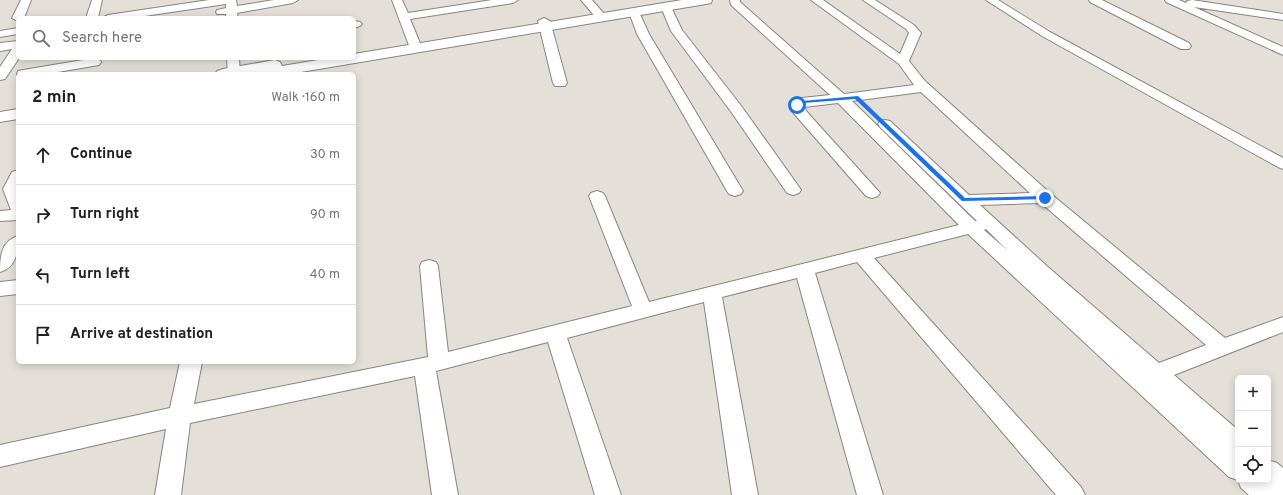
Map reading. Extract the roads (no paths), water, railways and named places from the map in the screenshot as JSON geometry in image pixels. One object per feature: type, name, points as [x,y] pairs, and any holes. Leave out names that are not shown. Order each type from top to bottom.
[{"type":"main road","points":[[356,56],[667,3],[706,0]]},
{"type":"main road","points":[[599,15],[634,12],[667,3]]},
{"type":"main road","points":[[356,52],[415,45]]},
{"type":"main road","points":[[231,70],[305,60]]},
{"type":"main road","points":[[272,72],[335,60]]},
{"type":"main road","points":[[0,111],[16,108]]},
{"type":"main road","points":[[0,117],[16,114]]},
{"type":"street","points":[[19,16],[26,0]]},
{"type":"street","points":[[93,16],[98,0]]},
{"type":"street","points":[[151,0],[152,11]]},
{"type":"street","points":[[193,16],[278,1],[293,0]]},
{"type":"street","points":[[397,0],[415,45]]},
{"type":"street","points":[[403,17],[513,0]]},
{"type":"street","points":[[586,0],[599,15]]},
{"type":"street","points":[[735,0],[735,3],[849,98],[964,200],[980,225]]},
{"type":"street","points":[[743,0],[748,2],[792,40],[849,98],[980,225],[1147,377],[1235,466]]},
{"type":"street","points":[[816,0],[903,61],[910,72],[925,88],[1045,198],[1222,348]]},
{"type":"street","points":[[868,0],[910,28],[915,33],[903,61]]},
{"type":"street","points":[[991,0],[1046,34],[1283,164]]},
{"type":"street","points":[[1094,0],[1185,46]]},
{"type":"street","points":[[1170,0],[1233,5],[1283,18]]},
{"type":"street","points":[[1170,0],[1283,51]]},
{"type":"street","points":[[667,3],[677,31],[737,110],[793,190]]},
{"type":"street","points":[[121,16],[152,11],[232,9]]},
{"type":"street","points":[[634,12],[647,40],[735,191]]},
{"type":"street","points":[[545,24],[560,83]]},
{"type":"street","points":[[0,34],[15,32]]},
{"type":"street","points":[[0,48],[16,45]]},
{"type":"street","points":[[0,77],[16,53]]},
{"type":"street","points":[[36,72],[95,62]]},
{"type":"street","points":[[0,77],[16,75]]},
{"type":"street","points":[[872,193],[797,109],[797,105],[802,102],[849,98],[925,88]]},
{"type":"street","points":[[16,179],[11,189],[16,203]]},
{"type":"street","points":[[597,196],[642,310]]},
{"type":"street","points":[[964,200],[1045,198]]},
{"type":"street","points":[[0,216],[16,215]]},
{"type":"street","points":[[0,456],[180,416],[432,365],[642,310],[980,225]]},
{"type":"street","points":[[0,266],[16,245]]},
{"type":"street","points":[[861,255],[1072,495]]},
{"type":"street","points":[[429,266],[432,365],[445,495]]},
{"type":"street","points":[[804,269],[870,495]]},
{"type":"street","points":[[0,289],[16,287]]},
{"type":"street","points":[[712,293],[745,495]]},
{"type":"street","points":[[1147,377],[1282,324]]},
{"type":"street","points":[[555,333],[608,495]]},
{"type":"street","points":[[168,495],[180,416],[191,364]]},
{"type":"street","points":[[1147,377],[1235,442]]},
{"type":"street","points":[[1271,474],[1283,484]]},
{"type":"street","points":[[1253,483],[1267,495]]}]
